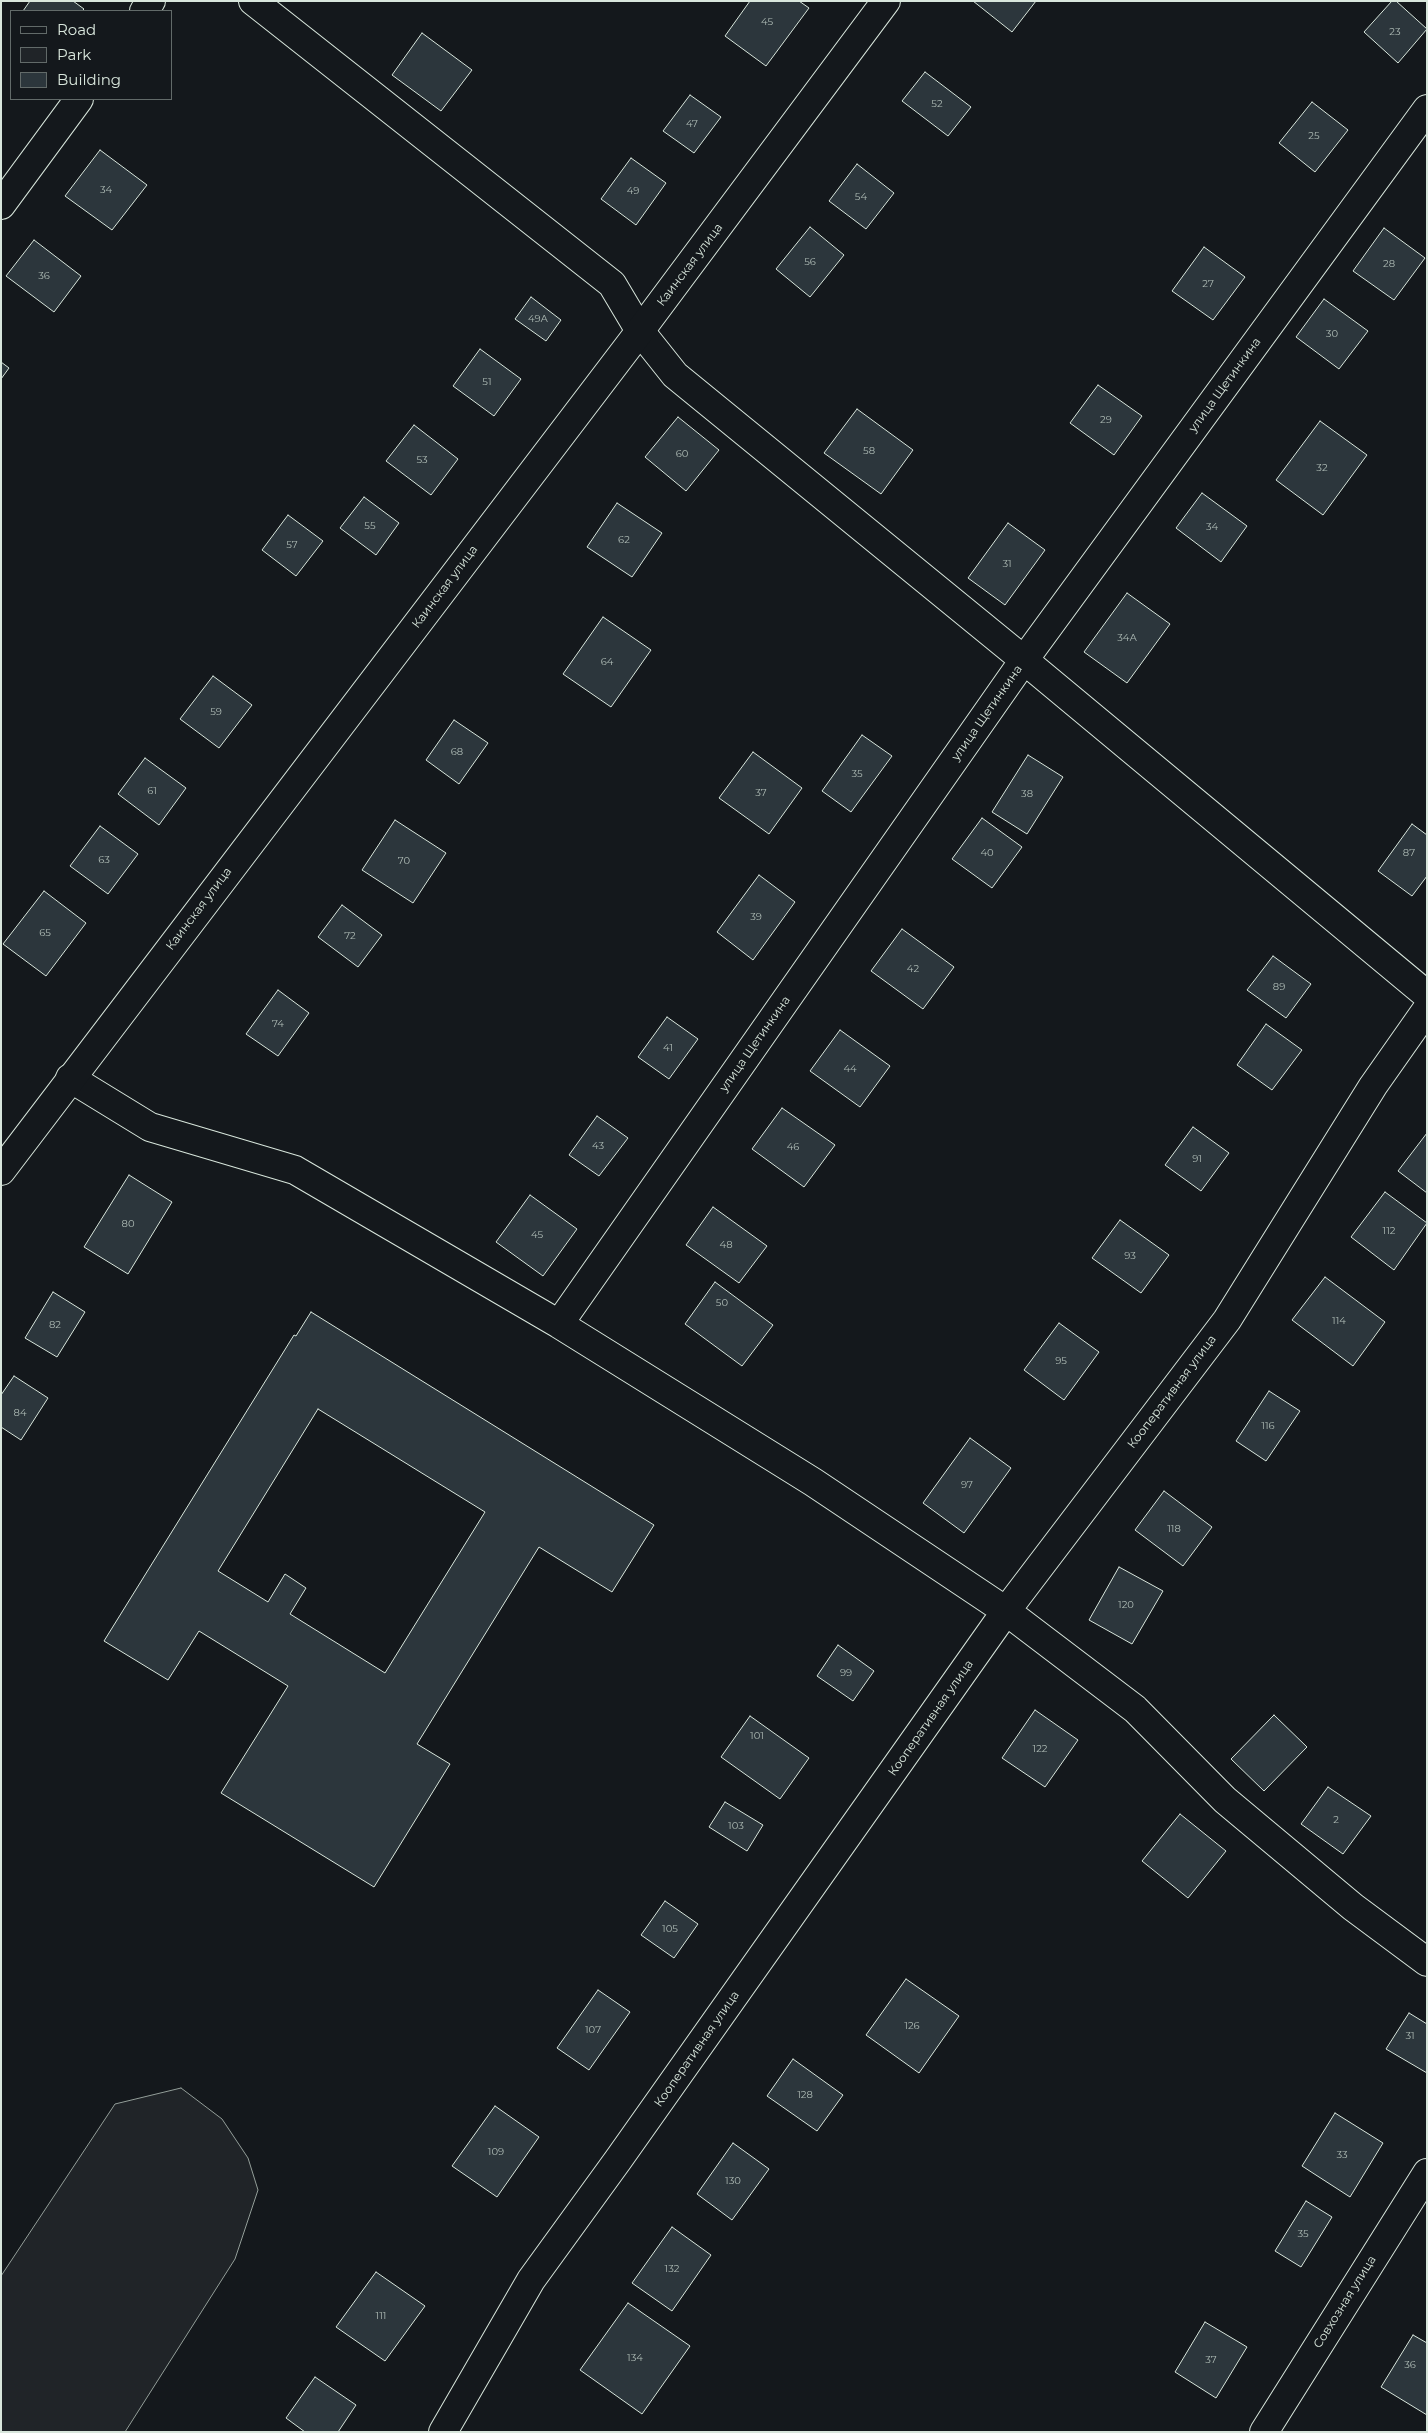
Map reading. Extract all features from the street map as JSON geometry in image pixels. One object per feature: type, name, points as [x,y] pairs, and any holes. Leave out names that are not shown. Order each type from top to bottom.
[{"type":"street","points":[[253,1],[612,284],[640,331],[675,375],[1024,660],[1427,995]]},
{"type":"street","name":"Каинская улица","points":[[1,1171],[640,331],[886,1]]},
{"type":"street","points":[[1,205],[78,100]]},
{"type":"street","name":"улица Щетинкина","points":[[559,1324],[1024,660],[1427,109]]},
{"type":"street","name":"Кооперативная улица","points":[[442,2432],[532,2280],[1006,1611],[1227,1320],[1374,1086],[1427,1009]]},
{"type":"street","points":[[70,1078],[150,1127],[295,1170],[559,1324],[813,1482],[1006,1611],[1134,1709],[1225,1800],[1353,1907],[1427,1962]]},
{"type":"street","name":"Совхозная улица","points":[[1264,2432],[1427,2173]]},
{"type":"green space","points":[[181,2088],[222,2119],[248,2158],[258,2190],[235,2259],[125,2432],[1,2432],[1,2276],[115,2104]]},
{"type":"building","points":[[30,1],[73,1],[84,9],[83,10],[24,10]]},
{"type":"building","points":[[750,1],[799,1],[809,8],[766,66],[725,36]]},
{"type":"building","points":[[973,1],[1036,1],[1012,32]]},
{"type":"building","points":[[1392,1],[1396,1],[1427,29],[1398,63],[1364,32]]},
{"type":"building","points":[[422,33],[472,70],[441,111],[392,75]]},
{"type":"building","points":[[925,72],[971,107],[948,136],[902,101]]},
{"type":"building","points":[[690,95],[721,117],[694,153],[663,131]]},
{"type":"building","points":[[1312,102],[1348,130],[1315,172],[1279,143]]},
{"type":"building","points":[[100,150],[147,185],[112,230],[65,196]]},
{"type":"building","points":[[631,158],[666,183],[636,225],[601,199]]},
{"type":"building","points":[[857,164],[894,193],[866,229],[829,201]]},
{"type":"building","points":[[810,227],[844,255],[810,297],[776,269]]},
{"type":"building","points":[[1384,228],[1425,258],[1394,300],[1353,271]]},
{"type":"building","points":[[34,240],[81,276],[54,312],[6,276]]},
{"type":"building","points":[[1204,247],[1245,277],[1213,320],[1172,291]]},
{"type":"building","points":[[531,297],[561,320],[546,341],[515,319]]},
{"type":"building","points":[[1324,299],[1368,331],[1339,369],[1296,337]]},
{"type":"building","points":[[480,349],[521,379],[494,416],[453,386]]},
{"type":"building","points":[[1,362],[9,368],[1,379]]},
{"type":"building","points":[[1098,385],[1142,416],[1114,455],[1070,423]]},
{"type":"building","points":[[857,409],[913,450],[881,494],[824,453]]},
{"type":"building","points":[[678,417],[719,450],[686,491],[645,457]]},
{"type":"building","points":[[1320,421],[1367,455],[1323,515],[1276,480]]},
{"type":"building","points":[[414,425],[458,459],[431,495],[386,461]]},
{"type":"building","points":[[1202,493],[1247,526],[1221,562],[1176,528]]},
{"type":"building","points":[[364,497],[399,523],[376,555],[340,528]]},
{"type":"building","points":[[617,503],[662,533],[632,577],[587,547]]},
{"type":"building","points":[[288,515],[323,541],[296,576],[262,550]]},
{"type":"building","points":[[1008,523],[1045,550],[1005,605],[968,578]]},
{"type":"building","points":[[1127,593],[1170,624],[1127,683],[1084,652]]},
{"type":"building","points":[[603,617],[651,650],[611,707],[563,674]]},
{"type":"building","points":[[213,676],[252,705],[219,748],[180,719]]},
{"type":"building","points":[[454,720],[488,743],[459,784],[426,760]]},
{"type":"building","points":[[862,735],[892,756],[851,812],[822,791]]},
{"type":"building","points":[[753,752],[802,788],[769,834],[719,798]]},
{"type":"building","points":[[1028,755],[1063,777],[1027,834],[992,812]]},
{"type":"building","points":[[145,758],[186,788],[159,825],[118,794]]},
{"type":"building","points":[[982,818],[1022,847],[992,888],[952,859]]},
{"type":"building","points":[[395,820],[446,853],[413,903],[362,870]]},
{"type":"building","points":[[1412,824],[1427,835],[1427,876],[1412,896],[1378,871]]},
{"type":"building","points":[[100,826],[138,854],[108,894],[70,866]]},
{"type":"building","points":[[759,875],[795,902],[753,960],[717,932]]},
{"type":"building","points":[[44,891],[86,923],[46,976],[3,944]]},
{"type":"building","points":[[342,905],[382,935],[358,967],[318,937]]},
{"type":"building","points":[[902,929],[954,967],[923,1009],[871,971]]},
{"type":"building","points":[[1273,956],[1311,984],[1286,1018],[1247,990]]},
{"type":"building","points":[[278,990],[309,1013],[278,1056],[246,1034]]},
{"type":"building","points":[[667,1017],[698,1039],[669,1079],[638,1057]]},
{"type":"building","points":[[1266,1024],[1302,1050],[1272,1090],[1237,1065]]},
{"type":"building","points":[[840,1030],[890,1066],[860,1107],[810,1071]]},
{"type":"building","points":[[782,1108],[835,1145],[804,1187],[752,1149]]},
{"type":"building","points":[[597,1116],[628,1138],[599,1176],[569,1155]]},
{"type":"building","points":[[1193,1127],[1229,1153],[1201,1191],[1165,1165]]},
{"type":"building","points":[[1427,1133],[1427,1193],[1398,1171]]},
{"type":"building","points":[[129,1175],[172,1202],[128,1274],[84,1247]]},
{"type":"building","points":[[1385,1192],[1427,1223],[1394,1270],[1351,1237]]},
{"type":"building","points":[[530,1195],[577,1229],[543,1276],[496,1242]]},
{"type":"building","points":[[713,1207],[767,1246],[739,1283],[686,1245]]},
{"type":"building","points":[[1120,1220],[1169,1255],[1141,1293],[1092,1258]]},
{"type":"building","points":[[1325,1277],[1385,1322],[1353,1366],[1292,1320]]},
{"type":"building","points":[[715,1282],[773,1325],[742,1366],[685,1324]]},
{"type":"building","points":[[53,1292],[85,1312],[57,1357],[25,1338]]},
{"type":"building","points":[[311,1312],[654,1525],[612,1592],[539,1547],[417,1744],[450,1764],[374,1887],[221,1793],[288,1686],[199,1631],[168,1680],[104,1641],[294,1335],[296,1336]],"holes":[[[318,1409],[485,1512],[385,1673],[290,1614],[306,1588],[285,1574],[268,1602],[218,1571]]]},
{"type":"building","points":[[1059,1323],[1099,1352],[1064,1400],[1024,1370]]},
{"type":"building","points":[[14,1376],[48,1398],[21,1440],[1,1427],[1,1395]]},
{"type":"building","points":[[1269,1391],[1300,1411],[1266,1461],[1236,1441]]},
{"type":"building","points":[[970,1438],[1011,1468],[964,1533],[923,1503]]},
{"type":"building","points":[[1164,1491],[1212,1527],[1183,1566],[1135,1530]]},
{"type":"building","points":[[1119,1567],[1163,1591],[1132,1644],[1089,1620]]},
{"type":"building","points":[[838,1645],[874,1671],[853,1701],[817,1676]]},
{"type":"building","points":[[1035,1710],[1078,1740],[1045,1787],[1002,1758]]},
{"type":"building","points":[[1274,1715],[1307,1747],[1264,1791],[1231,1759]]},
{"type":"building","points":[[750,1716],[809,1758],[780,1799],[721,1757]]},
{"type":"building","points":[[1328,1787],[1371,1816],[1343,1854],[1301,1824]]},
{"type":"building","points":[[725,1802],[763,1825],[747,1851],[709,1827]]},
{"type":"building","points":[[1180,1814],[1226,1851],[1188,1898],[1142,1861]]},
{"type":"building","points":[[665,1901],[698,1924],[674,1958],[641,1935]]},
{"type":"building","points":[[906,1979],[959,2016],[919,2073],[866,2035]]},
{"type":"building","points":[[598,1990],[630,2012],[589,2070],[557,2048]]},
{"type":"building","points":[[1409,2013],[1427,2024],[1427,2073],[1386,2049]]},
{"type":"building","points":[[793,2059],[843,2095],[817,2131],[767,2096]]},
{"type":"building","points":[[495,2106],[539,2137],[497,2197],[452,2166]]},
{"type":"building","points":[[1335,2113],[1383,2143],[1350,2197],[1302,2166]]},
{"type":"building","points":[[733,2143],[769,2169],[732,2220],[697,2194]]},
{"type":"building","points":[[1306,2201],[1332,2217],[1301,2267],[1275,2251]]},
{"type":"building","points":[[672,2227],[711,2255],[672,2311],[632,2283]]},
{"type":"building","points":[[376,2272],[425,2306],[385,2361],[336,2327]]},
{"type":"building","points":[[628,2303],[690,2346],[642,2414],[580,2370]]},
{"type":"building","points":[[1205,2322],[1247,2347],[1216,2398],[1175,2372]]},
{"type":"building","points":[[1413,2335],[1427,2343],[1427,2415],[1381,2387]]},
{"type":"building","points":[[315,2377],[356,2405],[338,2432],[305,2432],[286,2418]]}]
